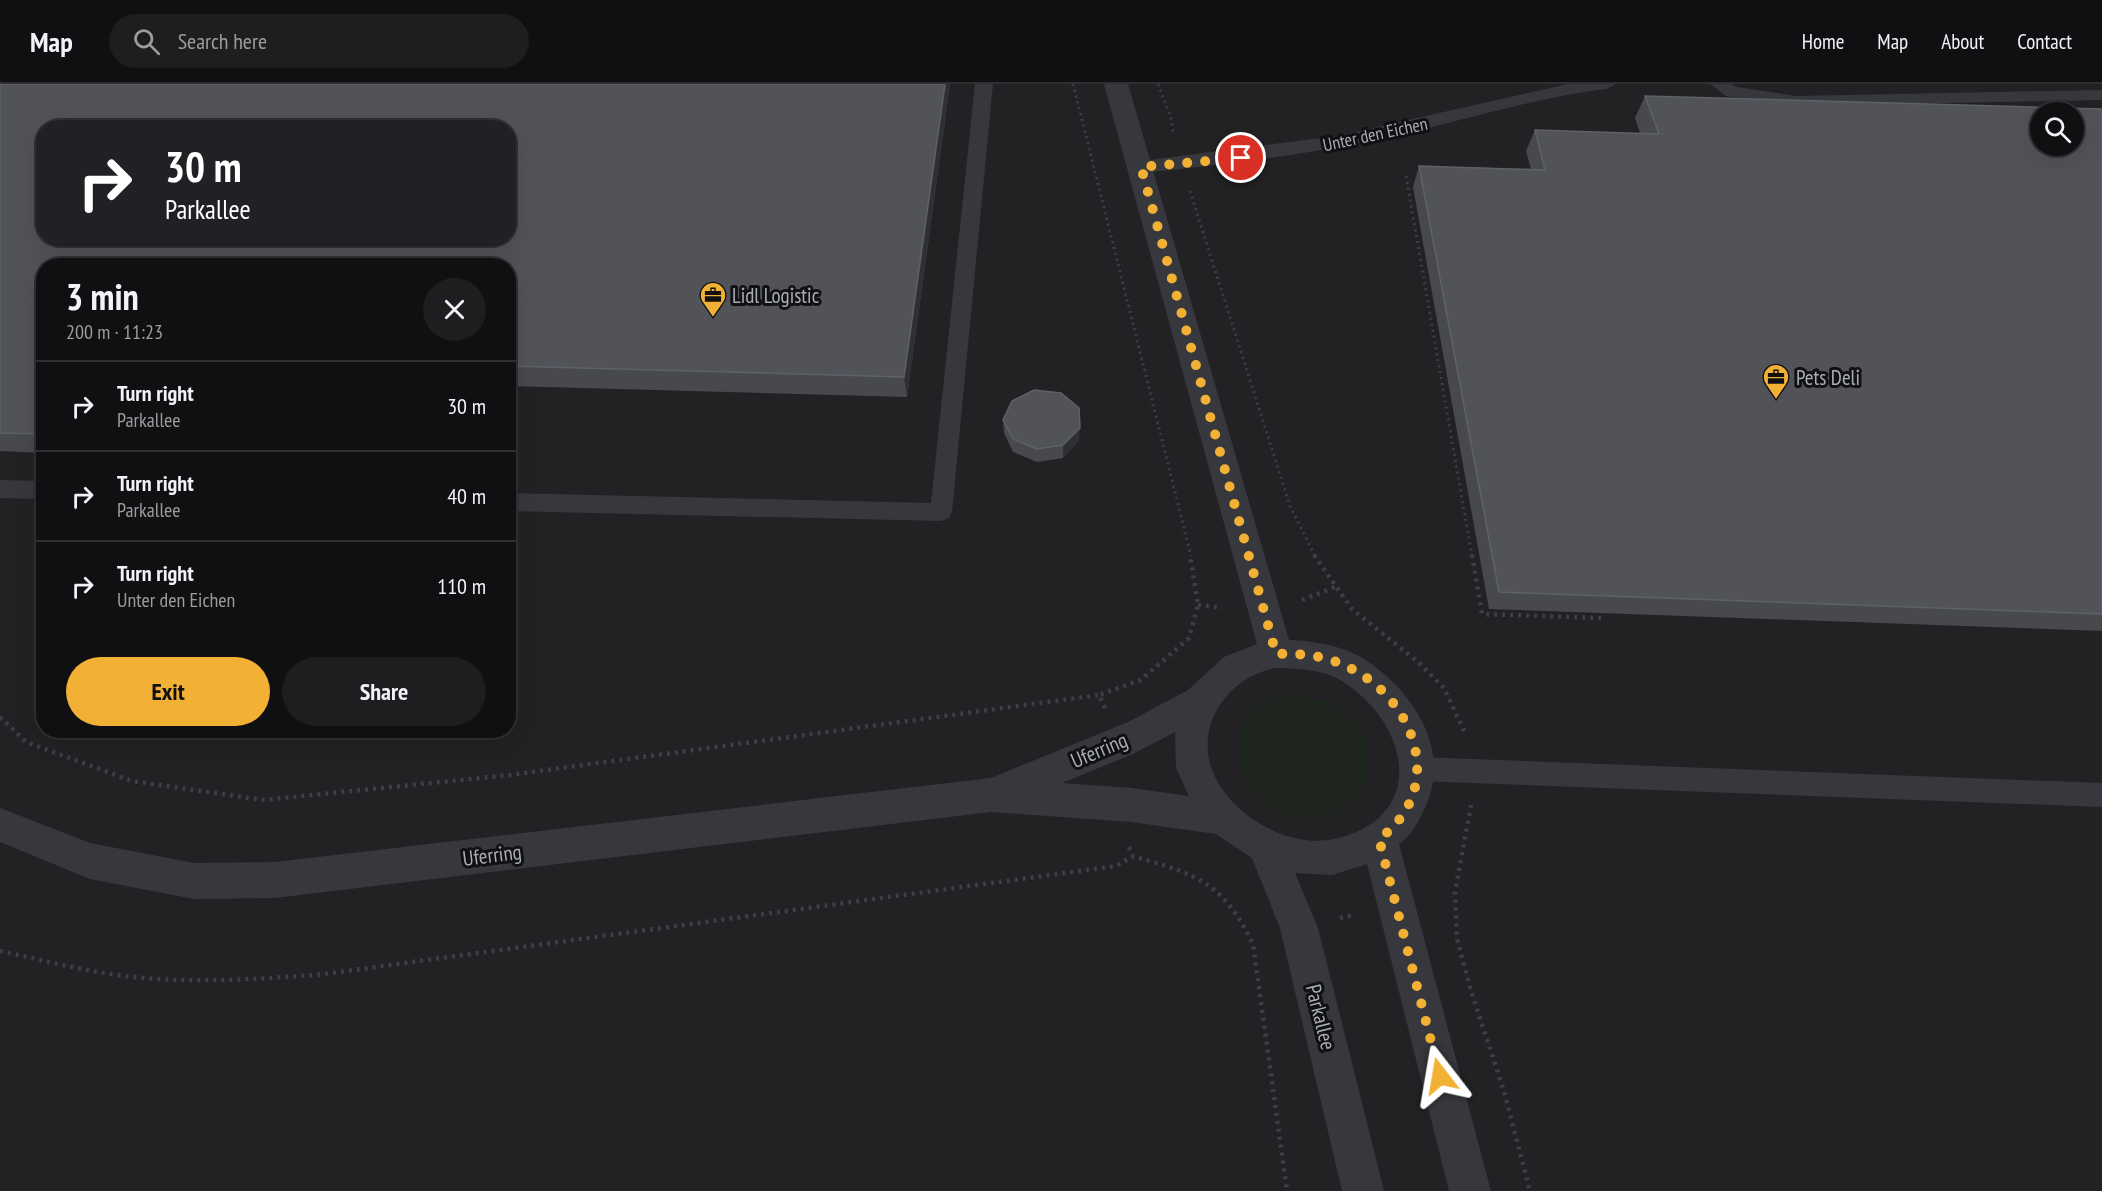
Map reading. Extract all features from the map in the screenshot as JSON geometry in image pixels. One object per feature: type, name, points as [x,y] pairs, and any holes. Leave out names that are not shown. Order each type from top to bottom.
[{"type":"street","points":[[1116,84],[1276,654]]},
{"type":"street","points":[[1276,654],[1323,657],[1346,665],[1373,682],[1395,705],[1408,725],[1415,747],[1418,769],[1414,791],[1405,811],[1391,829],[1379,839],[1358,850],[1326,858],[1291,855],[1266,847],[1243,834],[1223,818],[1204,791],[1193,762],[1192,732],[1204,699],[1217,682],[1234,669],[1276,654]]},
{"type":"street","name":"Uferring","points":[[991,795],[1122,742],[1204,699]]},
{"type":"street","name":"Uferring","points":[[0,825],[90,861],[194,881],[275,880],[991,795],[1131,805],[1223,818]]},
{"type":"street","points":[[1379,839],[1470,1191]]},
{"type":"street","name":"Parkallee","points":[[1266,847],[1299,928],[1363,1191]]},
{"type":"lane","points":[[516,502],[941,512],[984,84]]},
{"type":"lane","name":"Unter den Eichen","points":[[1141,167],[1241,158],[1310,147],[1456,117],[1573,87],[1607,84]]},
{"type":"lane","points":[[1725,88],[1796,101],[2102,95]]},
{"type":"lane","points":[[0,489],[36,490]]},
{"type":"lane","points":[[1418,769],[2102,795]]},
{"type":"path","points":[[0,717],[26,742],[132,781],[263,800],[510,775],[1099,696],[1142,680],[1189,638],[1198,605],[1186,536],[1073,84]]},
{"type":"path","points":[[1406,176],[1482,614],[1601,618]]},
{"type":"path","points":[[1099,696],[1122,742]]},
{"type":"path","points":[[1131,805],[1128,832],[1133,856]]},
{"type":"path","points":[[0,951],[99,973],[173,980],[247,980],[317,975],[1116,866],[1133,856],[1182,869],[1206,881],[1227,897],[1242,918],[1253,944],[1287,1191]]},
{"type":"path","points":[[1253,944],[1299,928],[1350,916],[1399,915],[1455,924]]},
{"type":"shaded area","points":[[0,84],[2102,84],[2102,1191],[0,1191]]},
{"type":"shaded area","points":[[1296,695],[1329,703],[1341,710],[1359,728],[1367,744],[1370,760],[1368,775],[1362,789],[1352,802],[1337,811],[1319,816],[1290,815],[1266,803],[1249,785],[1239,763],[1237,739],[1246,718],[1265,702]]},
{"type":"building","name":"Lidl Logistic","points":[[0,84],[945,84],[904,377],[516,366],[516,258],[36,258],[36,434],[0,433]]},
{"type":"building","name":"Pets Deli","points":[[1645,96],[2030,107],[2030,156],[2084,156],[2084,108],[2102,109],[2102,614],[1499,592],[1419,166],[1545,170],[1535,130],[1659,134]]},
{"type":"building","points":[[1034,390],[1061,393],[1079,408],[1080,428],[1063,445],[1037,449],[1013,439],[1003,420],[1012,401]]},
{"type":"place","name":"Lidl Logistic","points":[[713,318]]},
{"type":"place","name":"Pets Deli","points":[[1776,400]]},
{"type":"route","points":[[1241,158],[1141,167],[1162,251],[1276,654],[1307,654],[1323,657],[1353,669],[1385,693],[1400,711],[1411,732],[1418,769],[1412,798],[1401,818],[1379,839],[1440,1076]]}]
